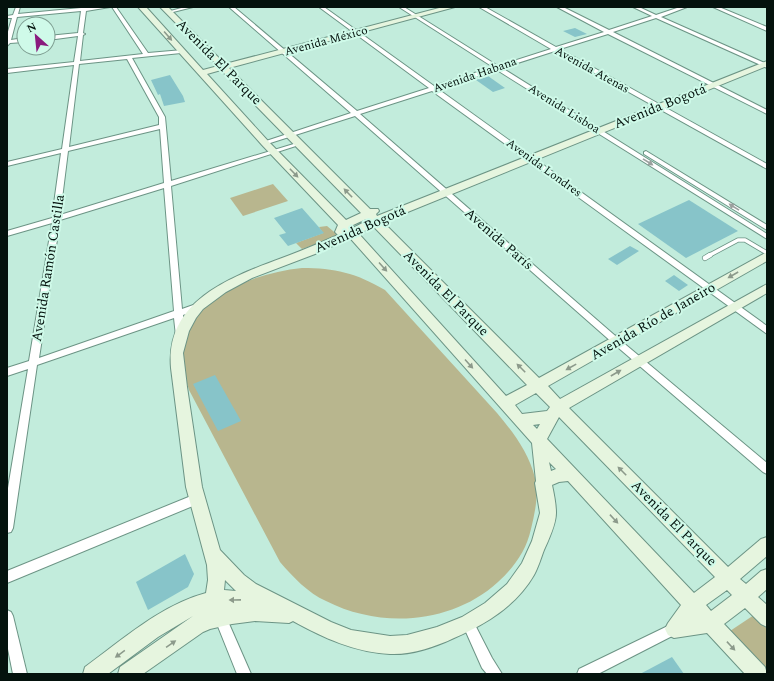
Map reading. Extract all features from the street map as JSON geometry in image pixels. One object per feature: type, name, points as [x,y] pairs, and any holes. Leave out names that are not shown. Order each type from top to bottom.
[{"type":"street","points":[[7,43],[18,7]]},
{"type":"street","points":[[7,17],[84,8],[108,7]]},
{"type":"street","points":[[114,7],[146,55]]},
{"type":"street","name":"Avenida El Parque","points":[[142,7],[274,152],[348,229],[519,420],[540,440],[758,674]]},
{"type":"street","points":[[167,9],[191,7]]},
{"type":"street","name":"Avenida París","points":[[231,7],[283,50],[617,342],[767,469]]},
{"type":"street","name":"Avenida Londres","points":[[321,7],[767,331]]},
{"type":"street","name":"Avenida Lisboa","points":[[401,7],[416,12],[598,127],[767,228]]},
{"type":"street","name":"Avenida México","points":[[200,71],[355,31],[434,7]]},
{"type":"street","name":"Avenida México","points":[[416,12],[451,7]]},
{"type":"street","name":"Avenida Atenas","points":[[481,7],[767,160]]},
{"type":"street","name":"Avenida Atenas","points":[[490,7],[557,48]]},
{"type":"street","points":[[559,7],[611,31],[712,82],[767,112]]},
{"type":"street","points":[[568,7],[611,31]]},
{"type":"street","points":[[635,7],[765,62]]},
{"type":"street","points":[[646,7],[765,62]]},
{"type":"street","name":"Avenida Habana","points":[[265,142],[435,89],[500,66],[685,7]]},
{"type":"street","points":[[715,7],[767,29]]},
{"type":"street","points":[[724,7],[767,25]]},
{"type":"street","name":"Avenida Ramón Castilla","points":[[7,528],[56,219],[82,34],[84,8]]},
{"type":"street","name":"Avenida El Parque","points":[[167,9],[372,215],[538,385],[554,411],[728,578],[767,618]]},
{"type":"street","points":[[56,37],[82,34]]},
{"type":"street","points":[[7,71],[181,51]]},
{"type":"street","points":[[129,57],[162,117],[166,186],[180,336]]},
{"type":"street","name":"Avenida Bogotá","points":[[214,600],[217,574],[214,555],[196,499],[178,374],[177,350],[180,336],[188,320],[199,306],[216,292],[236,281],[337,239],[348,229],[372,215],[442,190],[658,103],[765,62]]},
{"type":"street","points":[[712,82],[767,106]]},
{"type":"street","name":"Avenida Atenas","points":[[658,103],[767,167]]},
{"type":"street","points":[[7,164],[163,126]]},
{"type":"street","name":"Avenida Lisboa","points":[[598,127],[767,237]]},
{"type":"street","points":[[7,234],[300,144]]},
{"type":"street","name":"Avenida Río de Janeiro","points":[[505,404],[767,256]]},
{"type":"street","name":"Avenida Río de Janeiro","points":[[554,411],[639,360],[767,288]]},
{"type":"street","points":[[7,372],[199,306]]},
{"type":"street","points":[[519,420],[537,419],[554,411]]},
{"type":"street","points":[[214,555],[238,581],[250,590],[297,615],[351,639],[390,645],[407,644],[438,636],[468,623],[491,609],[513,590],[528,569],[540,541],[548,513],[540,440],[554,411]]},
{"type":"street","points":[[544,483],[561,473],[572,475]]},
{"type":"street","points":[[7,577],[196,499]]},
{"type":"street","points":[[674,630],[693,604],[728,578],[767,545]]},
{"type":"street","points":[[585,674],[674,630],[710,623],[746,596],[767,577]]},
{"type":"street","points":[[92,674],[181,612],[196,605],[214,600],[249,599],[274,602]]},
{"type":"street","points":[[214,600],[244,674]]},
{"type":"street","points":[[127,674],[197,625],[206,616],[214,600]]},
{"type":"street","points":[[197,625],[220,617],[263,612],[297,615]]},
{"type":"street","points":[[7,616],[20,674]]},
{"type":"street","points":[[468,623],[487,663],[495,674]]},
{"type":"lane","points":[[705,258],[738,240],[745,240],[767,253]]},
{"type":"shaded area","points":[[273,184],[288,201],[243,216],[230,198]]},
{"type":"shaded area","points":[[327,226],[339,236],[302,249],[296,243],[323,233],[319,227]]},
{"type":"shaded area","points":[[302,268],[335,270],[364,279],[385,290],[497,413],[525,451],[535,478],[537,497],[529,537],[515,564],[498,582],[480,596],[459,607],[438,614],[415,618],[370,616],[347,610],[319,598],[307,589],[280,562],[189,390],[183,363],[186,339],[195,319],[211,302],[230,289],[253,279],[277,272]]},
{"type":"shaded area","points":[[754,615],[767,629],[767,674],[727,633]]},
{"type":"building","points":[[575,28],[587,34],[575,37],[563,31]]},
{"type":"building","points":[[170,75],[185,102],[164,106],[160,94],[158,95],[151,80]]},
{"type":"building","points":[[488,76],[505,88],[493,92],[476,80]]},
{"type":"building","points":[[689,200],[738,231],[686,258],[638,224]]},
{"type":"building","points":[[302,208],[324,233],[288,246],[279,235],[286,233],[274,218]]},
{"type":"building","points":[[630,246],[639,251],[617,265],[608,259]]},
{"type":"building","points":[[674,275],[688,285],[679,291],[665,281]]},
{"type":"building","points":[[215,375],[241,421],[218,431],[193,384]]},
{"type":"building","points":[[185,554],[194,574],[188,587],[148,610],[136,582]]},
{"type":"building","points":[[672,657],[684,674],[640,674]]}]
